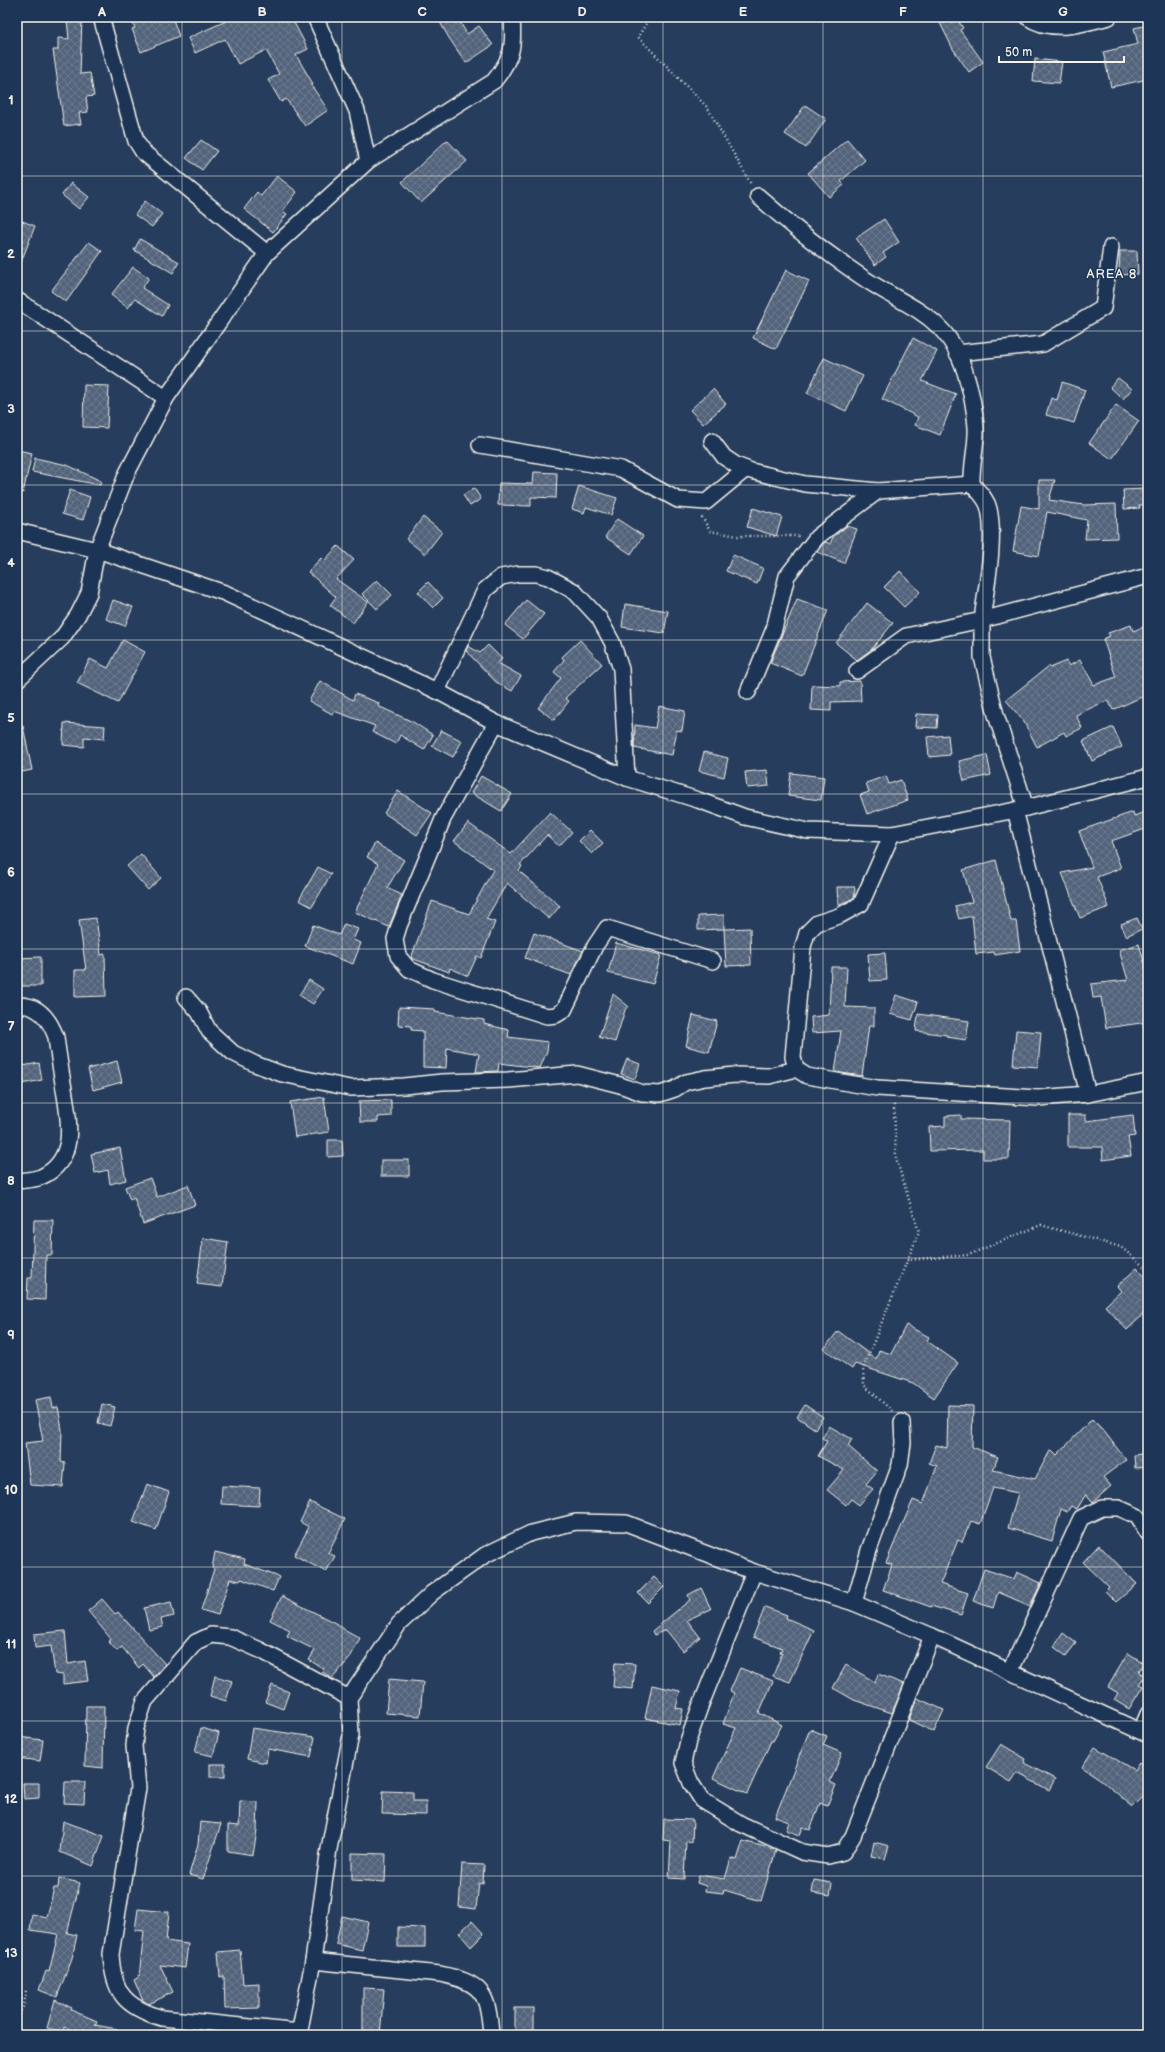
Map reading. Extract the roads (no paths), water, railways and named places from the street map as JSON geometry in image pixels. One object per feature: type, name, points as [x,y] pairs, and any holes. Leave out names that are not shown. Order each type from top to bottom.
[{"type":"street","points":[[101,17],[136,141],[143,152],[267,253]]},
{"type":"street","points":[[315,17],[358,111],[368,161]]},
{"type":"street","points":[[17,680],[62,638],[78,615],[89,593],[97,550],[127,473],[166,398],[267,253],[368,161],[494,81],[506,67],[514,45],[512,17]]},
{"type":"street","points":[[1027,17],[1044,26],[1078,26],[1109,17]]},
{"type":"street","points":[[758,196],[784,219],[860,276],[924,313],[945,333],[957,353],[967,379],[976,427],[971,469],[972,484],[983,496],[989,508],[991,528],[989,565],[982,620],[982,657],[1088,1094]]},
{"type":"street","points":[[957,353],[1043,344],[1103,308],[1111,247]]},
{"type":"street","points":[[17,300],[166,398]]},
{"type":"street","points":[[712,441],[724,457],[746,469],[805,484],[878,491],[972,484]]},
{"type":"street","points":[[480,445],[621,469],[678,500],[706,502],[746,469]]},
{"type":"street","points":[[748,692],[774,629],[787,576],[817,537],[878,491]]},
{"type":"street","points":[[17,531],[97,550],[225,592],[438,691],[496,723],[627,778],[698,800],[745,817],[808,831],[892,834],[1020,809],[1148,777]]},
{"type":"street","points":[[438,691],[485,590],[501,577],[518,574],[536,574],[548,577],[574,591],[599,618],[612,642],[620,669],[627,778]]},
{"type":"street","points":[[857,671],[906,636],[982,620],[1148,576]]},
{"type":"street","points":[[496,723],[443,819],[398,926],[395,939],[398,956],[409,969],[433,980],[547,1016],[556,1015],[564,1010],[595,946],[607,928],[713,961]]},
{"type":"street","points":[[892,834],[861,904],[839,916],[817,923],[807,932],[803,947],[793,1057],[796,1069],[807,1076],[877,1088],[1038,1098],[1088,1094],[1148,1082]]},
{"type":"street","points":[[186,997],[199,1012],[210,1031],[233,1053],[255,1064],[282,1074],[350,1088],[404,1086],[442,1082],[508,1080],[577,1074],[614,1083],[642,1093],[660,1094],[675,1090],[686,1082],[735,1075],[769,1076],[796,1069]]},
{"type":"street","points":[[17,1005],[28,1004],[44,1014],[51,1023],[56,1037],[70,1128],[68,1145],[63,1157],[52,1170],[41,1177],[17,1181]]},
{"type":"street","points":[[854,1603],[869,1550],[900,1465],[903,1443],[902,1422]]},
{"type":"street","points":[[1010,1672],[1081,1518],[1102,1508],[1119,1508],[1137,1516],[1148,1532]]},
{"type":"street","points":[[349,1698],[248,1644],[230,1637],[211,1635],[196,1642],[145,1701],[136,1728],[134,1746],[138,1788],[111,1954],[112,1973],[116,1986],[125,1999],[143,2012],[162,2018],[299,2034],[313,1961],[329,1849],[351,1735],[349,1698],[399,1624],[432,1593],[485,1555],[531,1533],[576,1522],[626,1523],[754,1572],[854,1603],[932,1636],[1144,1733],[1148,1714]]},
{"type":"street","points":[[754,1572],[700,1707],[688,1741],[683,1763],[691,1783],[702,1800],[741,1824],[802,1852],[828,1856],[843,1852],[853,1836],[932,1636]]},
{"type":"street","points":[[313,1961],[440,1974],[459,1978],[477,1987],[484,1997],[489,2008],[491,2035]]},
{"type":"district","name":"AREA 8","points":[[1112,274]]}]
